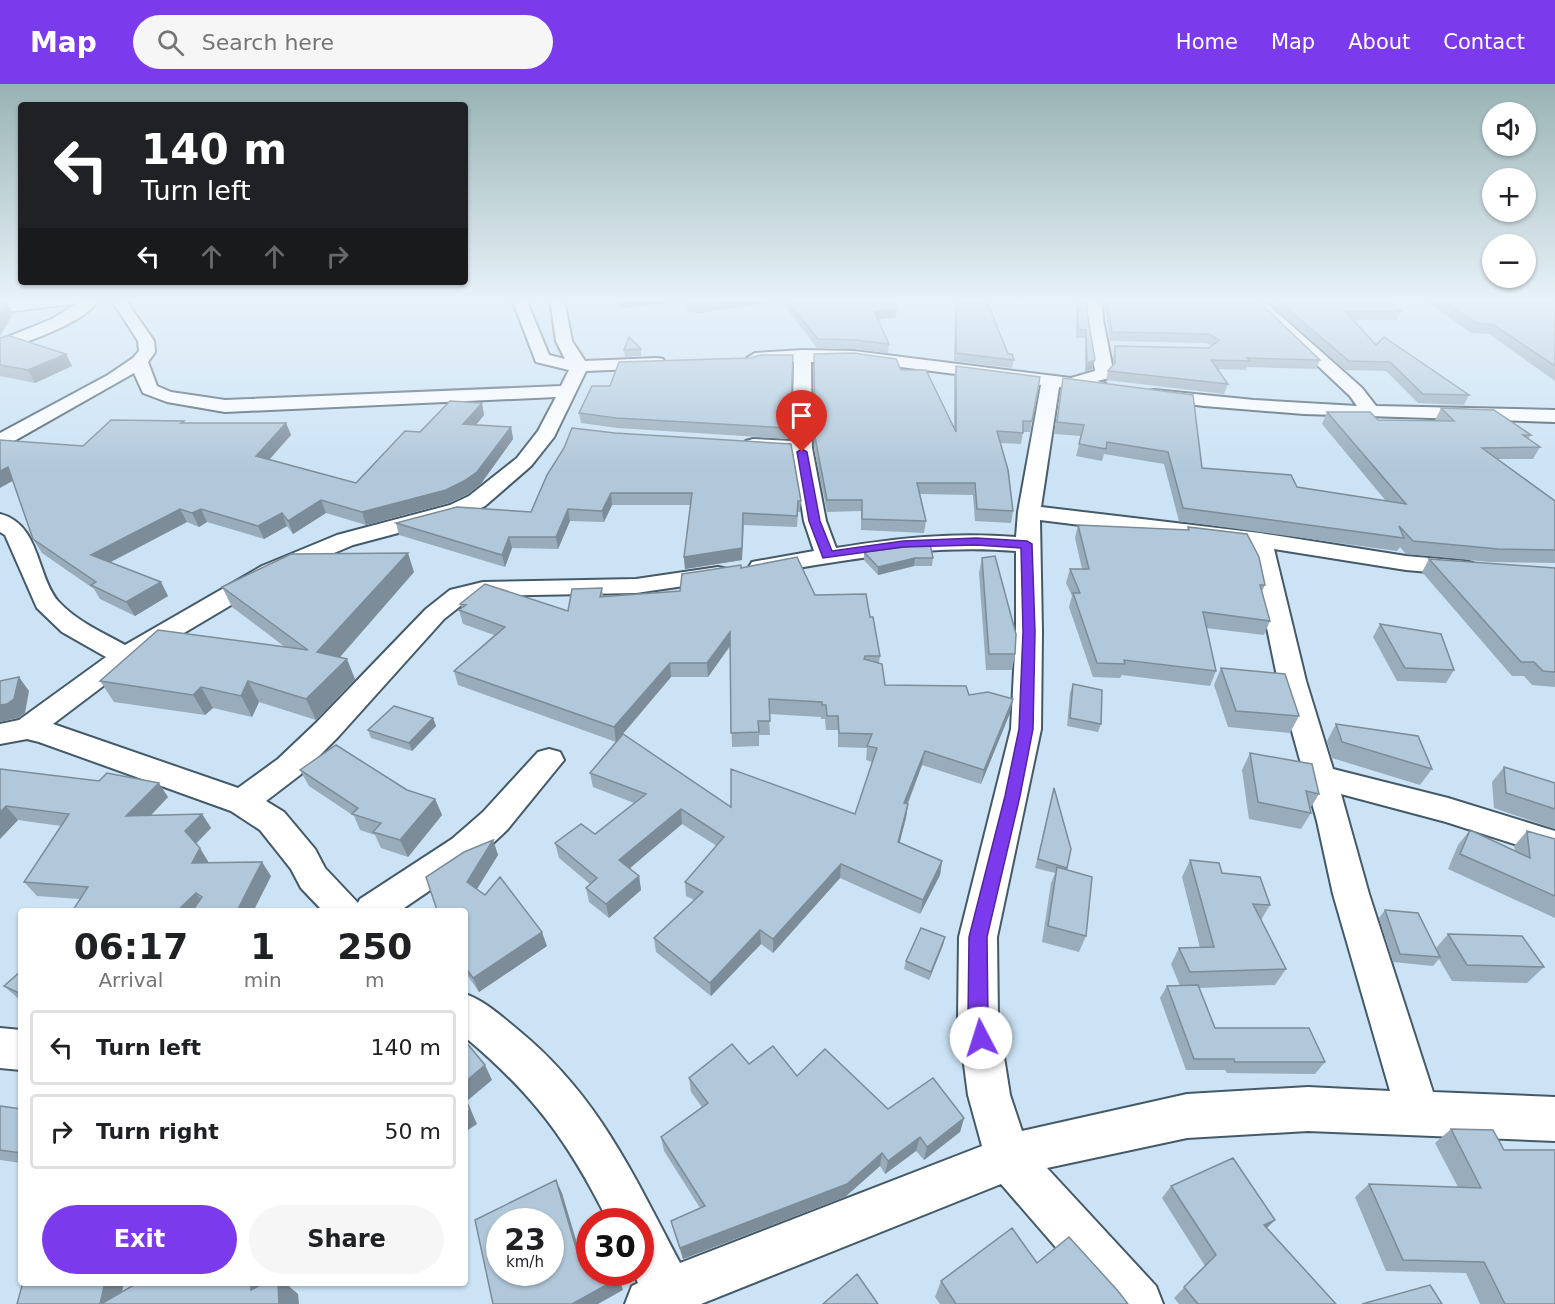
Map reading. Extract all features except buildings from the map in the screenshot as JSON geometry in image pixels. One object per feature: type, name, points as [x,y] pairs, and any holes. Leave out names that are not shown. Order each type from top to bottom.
[{"type":"street","points":[[0,441],[114,379],[139,362],[144,356]]},
{"type":"street","points":[[541,356],[560,365],[580,366],[674,362]]},
{"type":"street","points":[[569,356],[580,366]]},
{"type":"street","points":[[732,359],[786,356]]},
{"type":"street","points":[[803,356],[802,448],[815,521],[827,555]]},
{"type":"street","points":[[824,356],[871,358],[1116,389]]},
{"type":"street","points":[[1063,382],[1103,374],[1102,356]]},
{"type":"street","points":[[1316,356],[1356,392],[1369,410]]},
{"type":"street","points":[[139,362],[149,389]]},
{"type":"street","points":[[14,731],[125,656],[218,600],[306,554],[345,540],[458,510],[477,501],[561,429],[568,391],[580,366]]},
{"type":"street","points":[[1063,382],[1029,512],[1026,729],[978,937],[978,1019],[989,1095],[1008,1158],[1138,1304]]},
{"type":"street","points":[[18,412],[149,389],[167,397],[225,406],[568,391]]},
{"type":"street","points":[[1137,392],[1233,404],[1555,416]]},
{"type":"street","points":[[733,444],[802,448]]},
{"type":"street","points":[[1029,512],[1260,540],[1406,563],[1490,571]]},
{"type":"street","points":[[0,521],[15,532],[46,603],[71,626],[125,656]]},
{"type":"street","points":[[1260,540],[1292,681],[1333,821],[1351,894],[1418,1113]]},
{"type":"street","points":[[242,802],[289,767],[327,730],[435,614],[459,595],[483,589],[636,586],[903,544],[976,542],[1027,544]]},
{"type":"street","points":[[14,731],[43,732],[242,802],[272,821],[303,859],[313,878],[342,908]]},
{"type":"street","points":[[376,908],[464,849],[495,821],[549,760]]},
{"type":"street","points":[[1319,777],[1448,810],[1555,844]]},
{"type":"street","points":[[468,1014],[516,1054],[568,1109],[615,1185],[626,1208]]},
{"type":"street","points":[[0,1048],[18,1050]]},
{"type":"street","points":[[654,1279],[660,1298],[1033,1149],[1187,1116],[1308,1109],[1555,1119]]},
{"type":"route","points":[[802,452],[815,521],[827,555],[903,544],[976,542],[1027,544],[1029,632],[1026,729],[978,937],[978,1019],[981,1038]]}]
